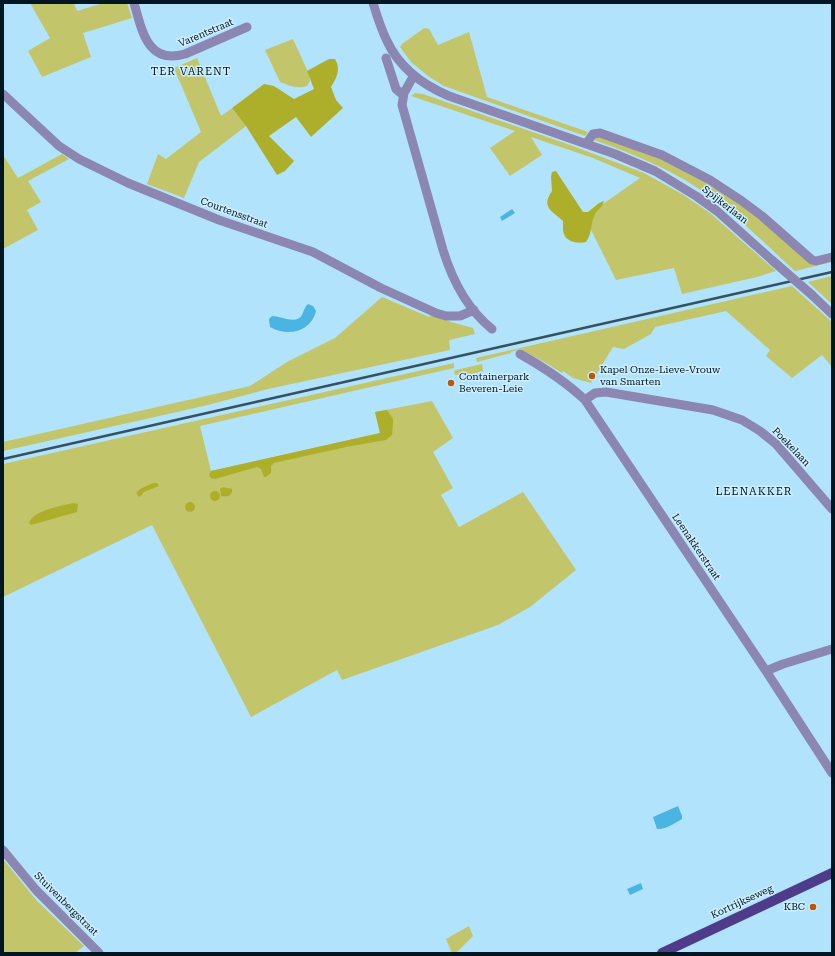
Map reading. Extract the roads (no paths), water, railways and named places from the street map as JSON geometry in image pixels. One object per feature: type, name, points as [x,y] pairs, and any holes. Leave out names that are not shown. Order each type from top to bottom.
[{"type":"main road","name":"Kortrijkseweg","points":[[662,953],[832,873]]},
{"type":"street","name":"Varentstraat","points":[[134,3],[146,41],[155,51],[167,55],[180,56],[247,27]]},
{"type":"street","name":"Spijkerlaan","points":[[373,3],[387,43],[395,55],[414,75],[437,91],[586,144],[655,171],[717,211],[832,314]]},
{"type":"street","points":[[386,58],[396,89],[403,95]]},
{"type":"street","points":[[414,75],[403,95],[402,105],[443,250],[449,269],[458,287],[474,310],[492,329]]},
{"type":"street","name":"Courtensstraat","points":[[3,94],[59,146],[79,159],[128,183],[219,220],[313,252],[382,288],[436,313],[446,316],[460,316],[474,310]]},
{"type":"street","name":"Spijkerlaan","points":[[586,144],[593,134],[602,133],[662,154],[710,180],[742,200],[812,260],[816,261],[832,257]]},
{"type":"street","name":"Leenakkerstraat","points":[[520,354],[557,376],[572,387],[585,400],[766,671],[832,773]]},
{"type":"street","name":"Poekelaan","points":[[585,400],[595,393],[606,392],[713,410],[742,420],[760,431],[776,444],[832,509]]},
{"type":"street","points":[[766,671],[832,649]]},
{"type":"street","name":"Stuivenbergstraat","points":[[3,850],[36,890],[99,953]]},
{"type":"water","points":[[512,209],[515,213],[502,221],[500,217]]},
{"type":"water","points":[[308,304],[313,306],[316,311],[309,324],[304,328],[298,331],[284,332],[270,327],[269,319],[272,316],[292,320],[299,318]]},
{"type":"water","points":[[678,806],[682,819],[667,827],[657,829],[653,817]]},
{"type":"water","points":[[641,883],[643,889],[630,895],[627,889]]},
{"type":"railway","points":[[3,459],[832,272]]},
{"type":"place","name":"Kapel Onze-Lieve-Vrouw van Smarten","points":[[592,376]]},
{"type":"place","name":"Containerpark Beveren-Leie","points":[[451,383]]},
{"type":"place","name":"KBC","points":[[813,907]]},
{"type":"district","name":"TER VARENT","points":[[191,72]]},
{"type":"district","name":"LEENAKKER","points":[[754,492]]}]
